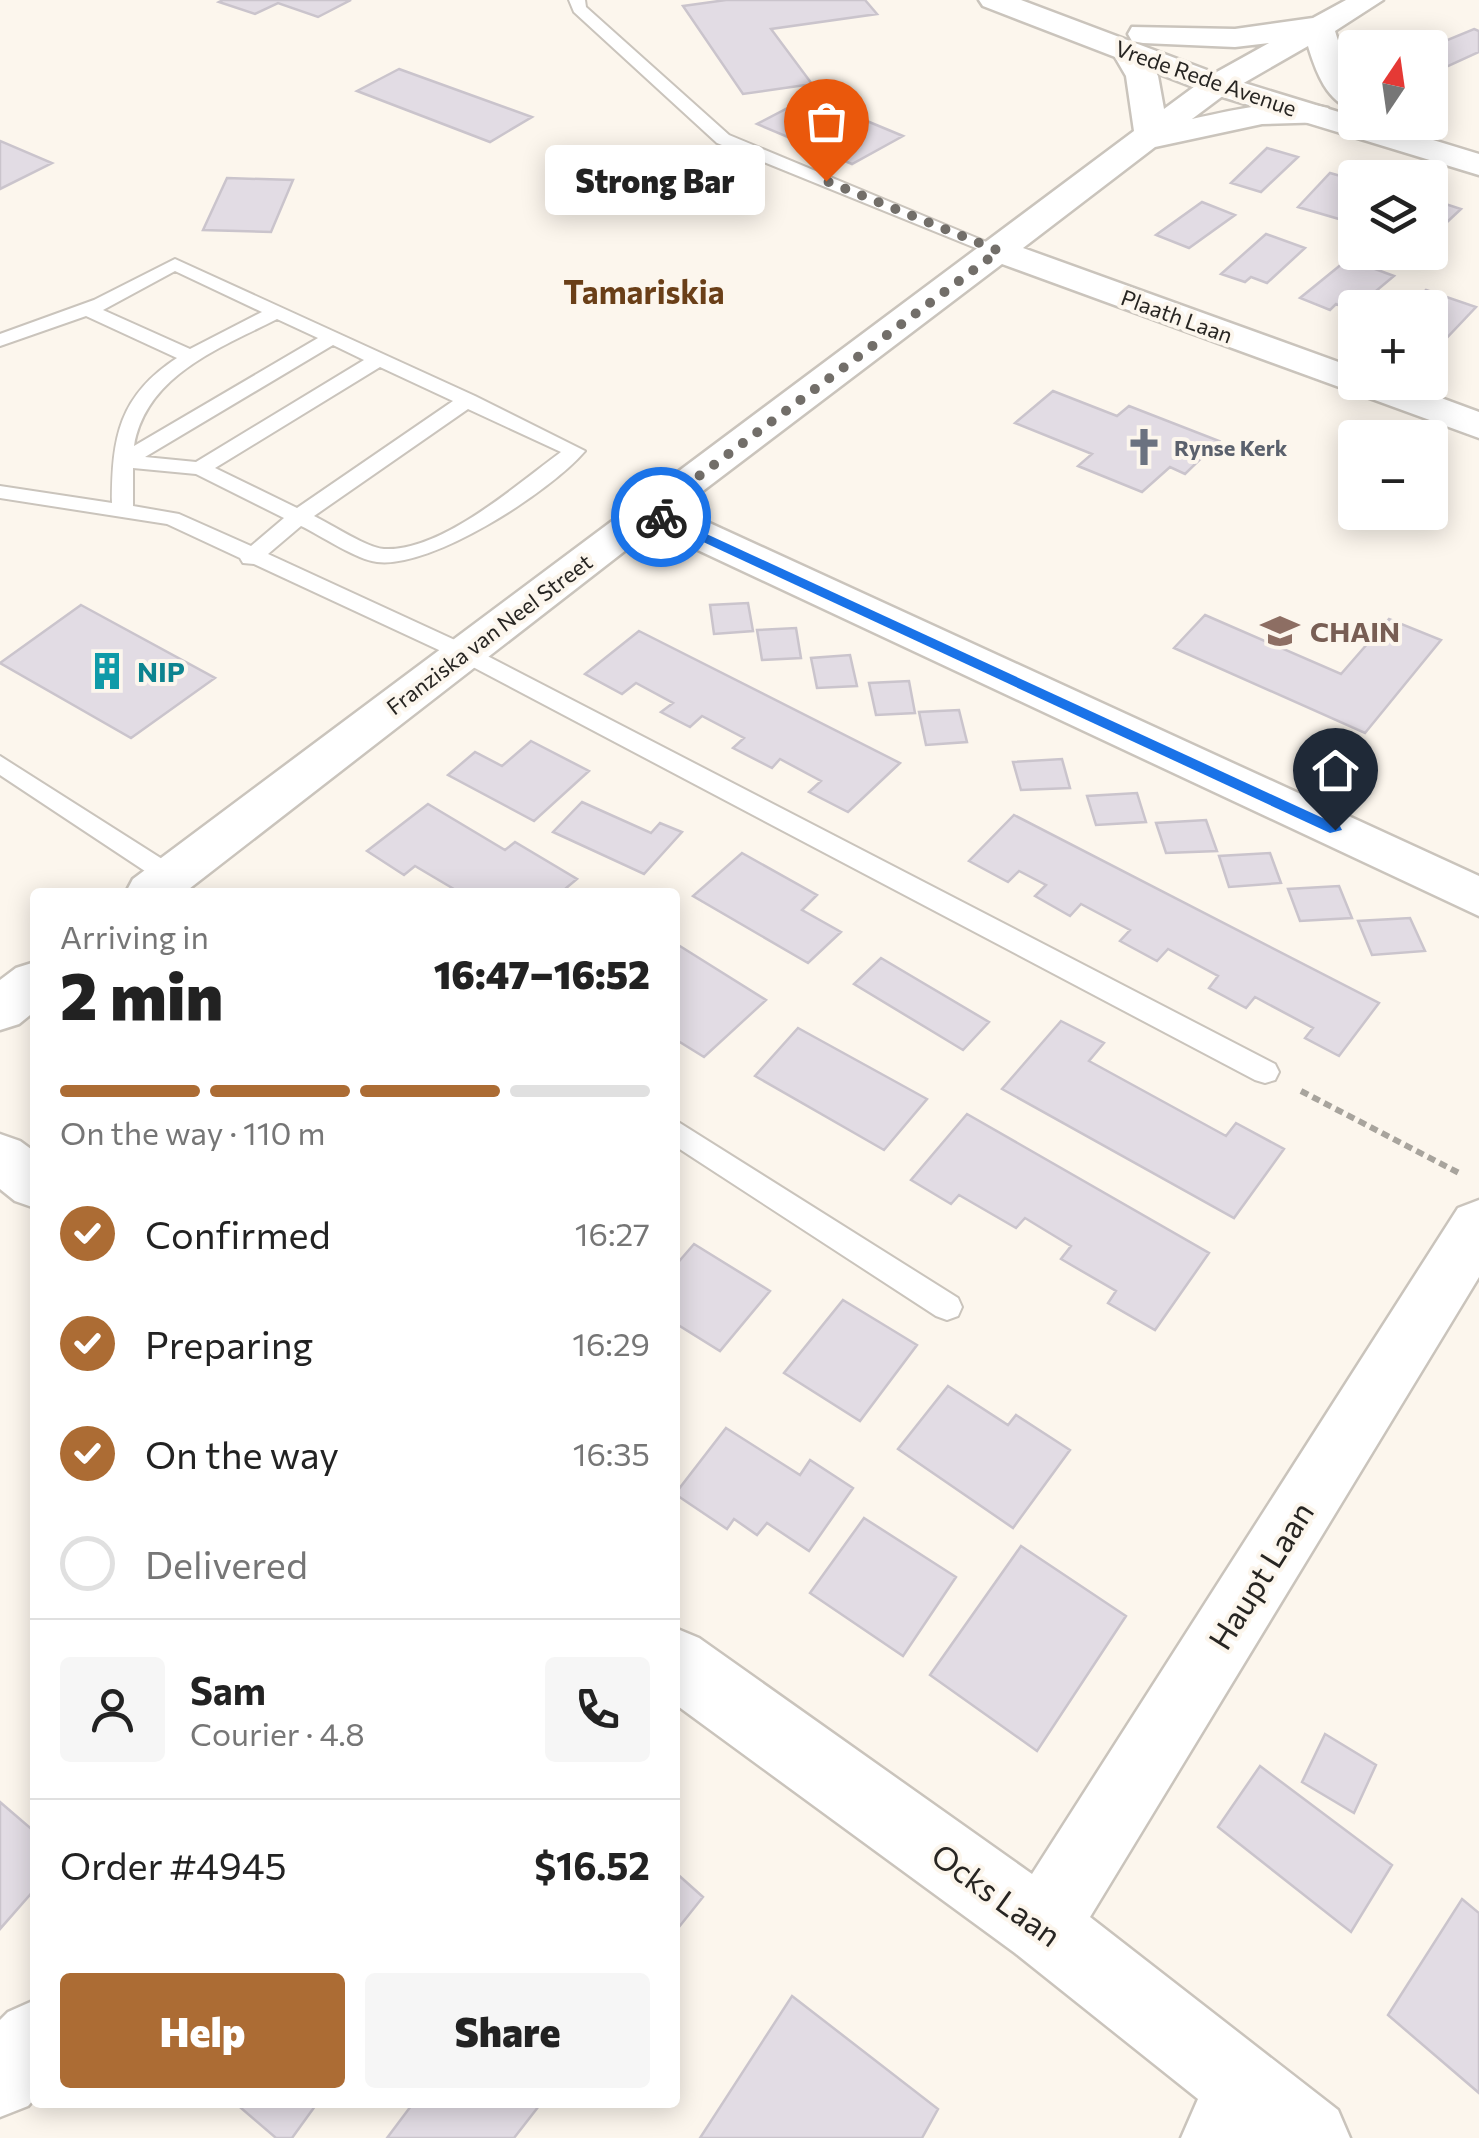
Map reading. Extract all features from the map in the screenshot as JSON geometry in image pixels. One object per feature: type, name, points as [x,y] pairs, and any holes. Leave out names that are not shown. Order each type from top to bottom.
[{"type":"street","name":"Vrede Rede Avenue","points":[[994,0],[1136,43],[1316,115],[1479,165]]},
{"type":"street","name":"Vrede Rede Avenue","points":[[1045,0],[1136,43]]},
{"type":"street","name":"Franziska van Neel Street","points":[[161,884],[462,652],[1152,138],[1228,77],[1368,0]]},
{"type":"street","points":[[1316,115],[1262,114],[1152,138],[1136,43],[1235,38],[1318,27],[1338,82]]},
{"type":"street","name":"Vrede Rede Avenue","points":[[1228,77],[1338,100]]},
{"type":"street","points":[[1448,135],[1479,145]]},
{"type":"street","name":"Plaath Laan","points":[[999,251],[1338,375]]},
{"type":"street","name":"Plaath Laan","points":[[1408,400],[1479,426]]},
{"type":"street","points":[[651,512],[1479,896]]},
{"type":"street","points":[[0,1009],[30,986]]},
{"type":"street","points":[[0,1157],[30,1180]]},
{"type":"street","name":"Haupt Laan","points":[[1042,1926],[1471,1200]]},
{"type":"street","name":"Ocks Laan","points":[[680,1666],[1042,1926],[1234,2113],[1310,2138]]},
{"type":"street","points":[[0,2078],[30,2045]]},
{"type":"lane","points":[[577,0],[578,9],[723,139],[999,251]]},
{"type":"lane","points":[[0,340],[89,310],[175,264],[575,450],[451,540],[427,549],[380,556],[200,468],[123,461]]},
{"type":"lane","points":[[89,310],[193,358]]},
{"type":"lane","points":[[123,511],[123,461],[130,420],[146,393],[193,358],[277,311]]},
{"type":"lane","points":[[123,461],[333,337]]},
{"type":"lane","points":[[200,468],[378,359]]},
{"type":"lane","points":[[252,558],[299,516],[468,400]]},
{"type":"lane","points":[[0,492],[172,518],[462,652],[1265,1072]]},
{"type":"lane","points":[[0,764],[161,884]]},
{"type":"lane","points":[[680,1134],[947,1308]]},
{"type":"path","points":[[1265,1072],[1471,1200]]},
{"type":"building","points":[[351,0],[318,17],[278,3],[255,14],[219,2]]},
{"type":"building","points":[[726,0],[865,0],[877,14],[771,29],[812,84],[743,94],[683,6]]},
{"type":"building","points":[[1474,29],[1479,31],[1479,52],[1448,66],[1448,40]]},
{"type":"building","points":[[399,69],[532,117],[490,142],[357,91]]},
{"type":"building","points":[[809,97],[903,136],[852,164],[757,124]]},
{"type":"building","points":[[0,141],[52,163],[0,189]]},
{"type":"building","points":[[1267,148],[1298,157],[1261,192],[1231,183]]},
{"type":"building","points":[[1330,173],[1338,175],[1338,219],[1298,207]]},
{"type":"building","points":[[227,178],[293,180],[271,232],[203,230]]},
{"type":"building","points":[[1202,202],[1235,215],[1189,248],[1156,235]]},
{"type":"building","points":[[1448,205],[1461,209],[1448,221]]},
{"type":"building","points":[[1266,234],[1305,248],[1267,283],[1251,277],[1245,282],[1221,274]]},
{"type":"building","points":[[1338,267],[1378,270],[1394,276],[1377,290],[1338,290],[1338,305],[1330,310],[1300,298]]},
{"type":"building","points":[[1448,297],[1476,307],[1448,337]]},
{"type":"building","name":"Rynse Kerk","points":[[1053,391],[1117,416],[1129,406],[1219,441],[1185,474],[1170,467],[1142,492],[1078,466],[1092,454],[1015,423]]},
{"type":"building","points":[[748,603],[753,631],[714,634],[710,605]]},
{"type":"building","name":"NIP","points":[[81,605],[215,678],[131,738],[0,663]]},
{"type":"building","points":[[1205,615],[1341,674],[1389,619],[1441,640],[1365,733],[1174,648]]},
{"type":"building","points":[[796,628],[801,658],[762,660],[757,630]]},
{"type":"building","points":[[639,631],[900,763],[848,812],[809,792],[821,781],[780,759],[772,768],[733,748],[744,738],[702,716],[690,727],[661,712],[673,703],[636,683],[622,694],[585,674]]},
{"type":"building","points":[[850,655],[857,686],[817,688],[811,658]]},
{"type":"building","points":[[909,681],[915,713],[876,715],[869,683]]},
{"type":"building","points":[[959,710],[967,742],[926,745],[919,712]]},
{"type":"building","points":[[531,741],[589,771],[534,821],[448,775],[475,752],[502,766]]},
{"type":"building","points":[[1062,759],[1070,788],[1021,790],[1013,762]]},
{"type":"building","points":[[1137,793],[1146,822],[1096,825],[1087,796]]},
{"type":"building","points":[[582,802],[651,833],[660,823],[682,832],[644,874],[553,832]]},
{"type":"building","points":[[428,804],[505,850],[515,842],[577,879],[566,888],[452,888],[415,866],[404,875],[367,851]]},
{"type":"building","points":[[1014,815],[1379,1003],[1339,1056],[1305,1038],[1313,1028],[1255,997],[1246,1008],[1209,988],[1218,976],[1168,949],[1157,961],[1120,941],[1130,930],[1081,904],[1070,916],[1035,896],[1046,885],[1019,871],[1008,882],[969,861]]},
{"type":"building","points":[[1206,820],[1217,851],[1166,853],[1156,823]]},
{"type":"building","points":[[742,853],[817,895],[802,910],[841,932],[808,963],[693,896]]},
{"type":"building","points":[[1270,853],[1281,883],[1229,887],[1219,856]]},
{"type":"building","points":[[1339,886],[1352,918],[1300,921],[1288,889]]},
{"type":"building","points":[[1410,918],[1425,951],[1372,955],[1358,921]]},
{"type":"building","points":[[680,946],[766,1000],[704,1057],[680,1042]]},
{"type":"building","points":[[881,958],[989,1022],[963,1050],[854,984]]},
{"type":"building","points":[[1061,1021],[1104,1043],[1089,1061],[1226,1136],[1236,1123],[1284,1149],[1234,1218],[1002,1089]]},
{"type":"building","points":[[798,1028],[927,1099],[884,1150],[755,1076]]},
{"type":"building","points":[[967,1114],[1209,1253],[1155,1330],[1108,1303],[1116,1291],[1061,1259],[1071,1246],[1025,1218],[1016,1228],[959,1195],[951,1204],[911,1180]]},
{"type":"building","points":[[694,1244],[770,1291],[720,1351],[680,1326],[680,1260]]},
{"type":"building","points":[[843,1300],[917,1345],[860,1421],[784,1373]]},
{"type":"building","points":[[948,1386],[1008,1425],[1016,1415],[1070,1450],[1013,1528],[898,1449]]},
{"type":"building","points":[[726,1428],[800,1475],[810,1460],[853,1488],[809,1551],[767,1523],[757,1535],[734,1519],[727,1529],[680,1497],[680,1488]]},
{"type":"building","points":[[864,1518],[956,1577],[903,1656],[810,1593]]},
{"type":"building","points":[[1021,1546],[1126,1616],[1037,1751],[930,1675]]},
{"type":"building","points":[[1325,1734],[1376,1765],[1354,1813],[1302,1782]]},
{"type":"building","points":[[1260,1766],[1392,1865],[1351,1932],[1218,1827]]},
{"type":"building","points":[[0,1802],[30,1828],[30,1895],[0,1929]]},
{"type":"building","points":[[680,1876],[703,1897],[680,1926]]},
{"type":"building","points":[[1462,1899],[1479,1913],[1479,2093],[1388,2015]]},
{"type":"building","points":[[792,1996],[938,2109],[922,2138],[700,2138]]},
{"type":"building","points":[[241,2108],[314,2108],[292,2138],[276,2138]]},
{"type":"building","points":[[410,2108],[537,2108],[514,2138],[387,2138]]},
{"type":"way so far","points":[[661,517],[651,512],[999,251],[826,181]]},
{"type":"place","name":"Strong Bar","points":[[826,181]]},
{"type":"place","name":"Rynse Kerk","points":[[1144,447]]},
{"type":"place","name":"CHAIN","points":[[1280,631]]},
{"type":"place","name":"NIP","points":[[107,671]]},
{"type":"district","name":"Tamariskia","points":[[644,291]]},
{"type":"route","points":[[661,517],[1335,830]]}]
